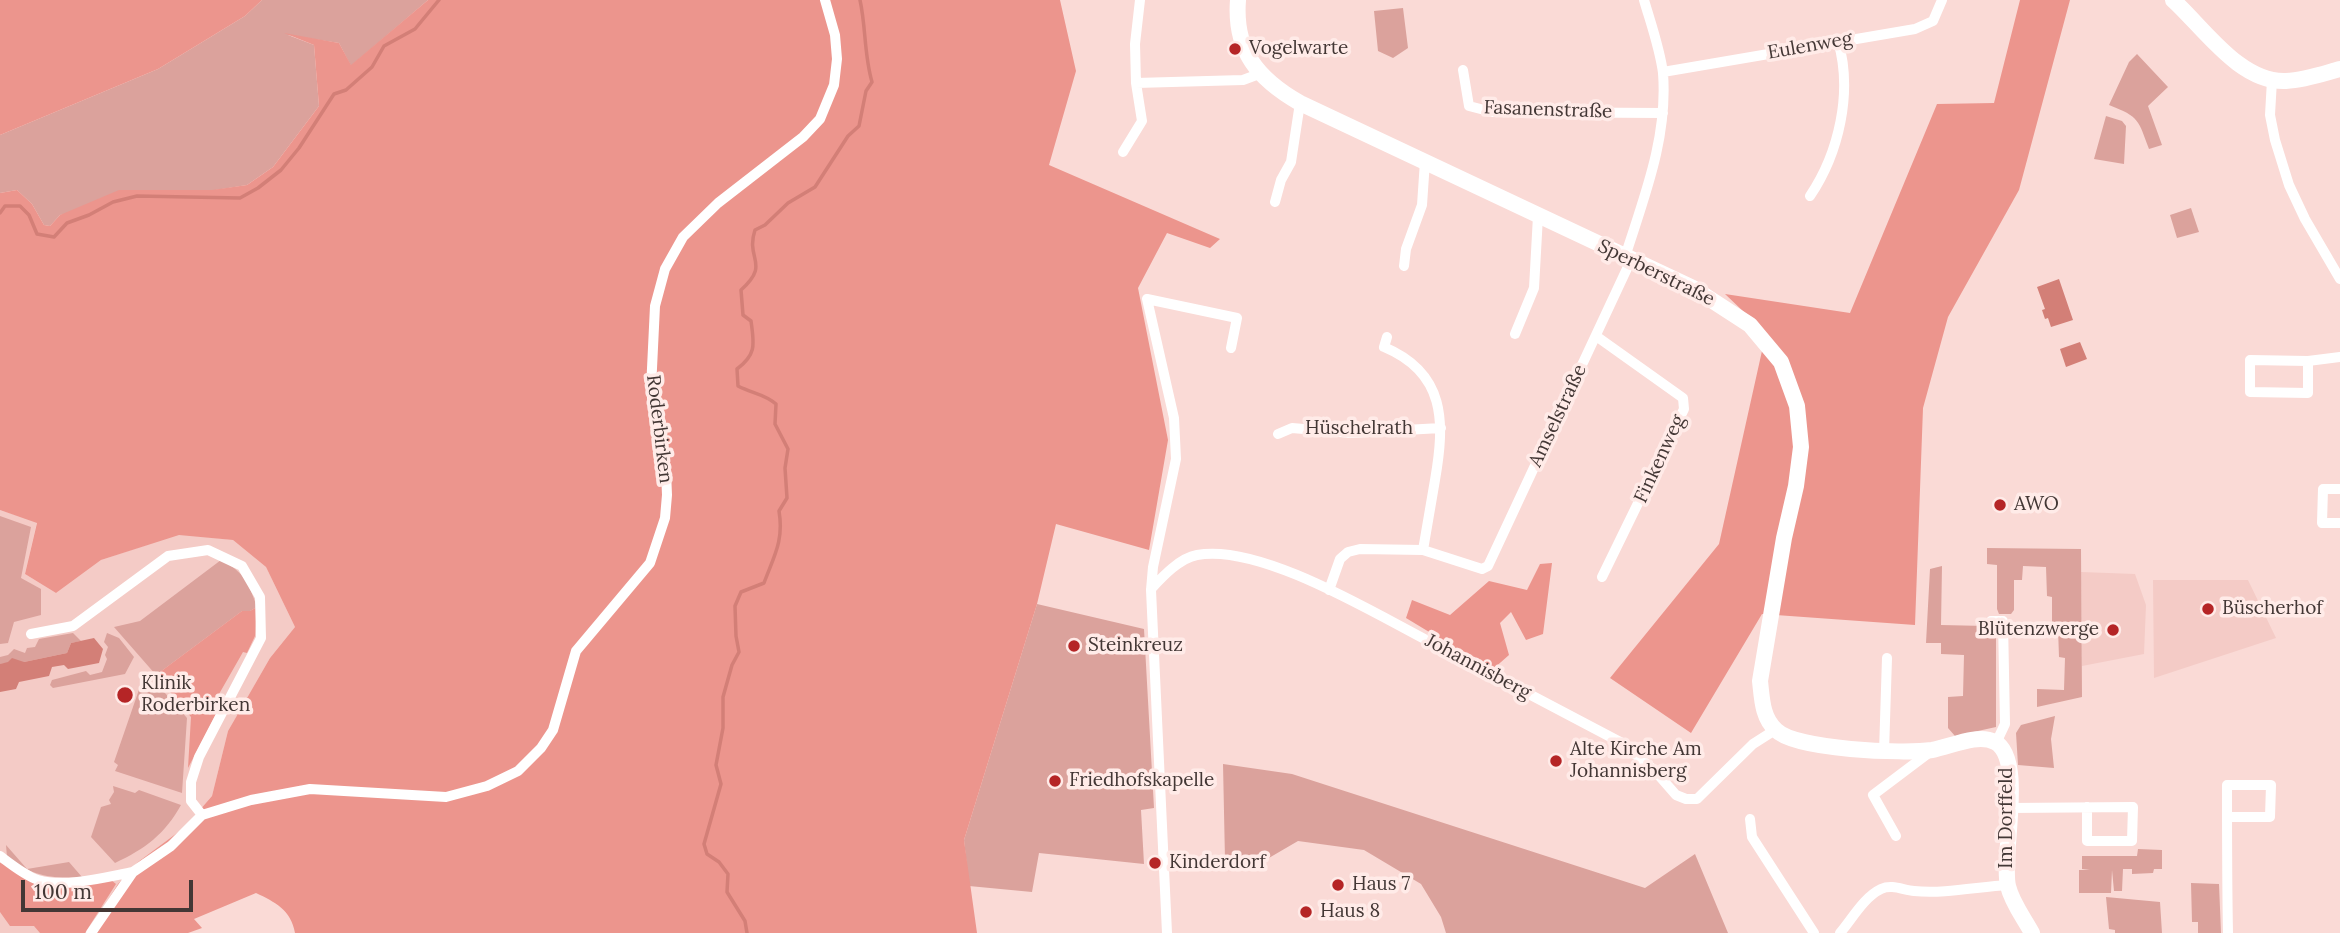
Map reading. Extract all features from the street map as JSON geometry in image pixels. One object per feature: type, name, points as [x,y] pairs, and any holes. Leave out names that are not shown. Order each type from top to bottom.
[{"type":"street","name":"Roderbirken","points":[[91,933],[133,872],[171,846],[202,815],[251,800],[310,789],[446,797],[487,786],[518,771],[541,748],[553,730],[576,651],[650,564],[665,519],[666,471],[651,389],[655,306],[665,269],[683,237],[692,228],[718,203],[803,138],[820,119],[834,85],[838,60],[835,35],[825,0]]},
{"type":"street","points":[[1123,152],[1142,121],[1136,83],[1135,44],[1140,0]]},
{"type":"street","name":"Sperberstraße","points":[[1238,0],[1239,32],[1243,47],[1259,74],[1280,92],[1702,293],[1750,325],[1781,362],[1797,406],[1801,447],[1760,681],[1762,704],[1775,730]]},
{"type":"street","points":[[1628,258],[1655,164],[1663,113],[1662,72],[1644,0]]},
{"type":"street","name":"Eulenweg","points":[[1662,72],[1914,29],[1933,21],[1942,0]]},
{"type":"street","points":[[2173,0],[2238,64],[2272,80],[2300,80],[2340,69]]},
{"type":"street","points":[[1810,197],[1823,178],[1837,136],[1844,97],[1845,63],[1838,41]]},
{"type":"street","name":"Fasanenstraße","points":[[1463,70],[1469,106],[1492,112],[1663,113]]},
{"type":"street","points":[[1136,83],[1243,80],[1259,74]]},
{"type":"street","points":[[2272,80],[2270,115],[2274,140],[2289,185],[2305,219],[2340,279]]},
{"type":"street","points":[[1275,202],[1281,180],[1290,162],[1300,103]]},
{"type":"street","points":[[1404,266],[1406,249],[1422,205],[1425,161]]},
{"type":"street","points":[[1515,334],[1534,288],[1538,216]]},
{"type":"street","name":"Amselstraße","points":[[1423,550],[1482,569],[1488,566],[1596,336],[1628,258]]},
{"type":"street","points":[[1167,933],[1151,590],[1153,567],[1176,459],[1174,418],[1147,299],[1237,318],[1231,348]]},
{"type":"street","name":"Finkenweg","points":[[1596,336],[1683,398],[1684,409],[1602,577]]},
{"type":"street","name":"Hüschelrath","points":[[1387,337],[1384,347],[1411,362],[1422,373],[1433,390],[1440,409],[1441,446],[1423,550]]},
{"type":"street","points":[[2308,361],[2308,393],[2250,393],[2250,360],[2308,361],[2340,358]]},
{"type":"street","name":"Hüschelrath","points":[[1278,435],[1292,428],[1351,433],[1441,428]]},
{"type":"street","points":[[2340,489],[2323,489],[2322,523],[2340,523]]},
{"type":"street","points":[[1329,590],[1340,559],[1348,552],[1372,549],[1423,550]]},
{"type":"street","points":[[31,634],[73,626],[168,556],[208,550],[242,566],[260,597],[261,638],[199,757],[191,782],[191,801],[202,815]]},
{"type":"street","name":"Johannisberg","points":[[1151,590],[1162,577],[1188,558],[1199,554],[1263,562],[1329,590],[1622,743],[1656,771],[1676,795],[1686,799],[1697,799],[1753,744],[1775,730]]},
{"type":"street","name":"Im Dorffeld","points":[[1991,621],[2003,621],[2005,724],[1996,743]]},
{"type":"street","points":[[1884,752],[1887,658]]},
{"type":"street","name":"Im Dorffeld","points":[[1775,730],[1800,741],[1884,752],[1932,750],[1977,740],[1996,743],[2004,751],[2009,765],[2010,808],[2006,867],[2008,885],[2012,898],[2032,933]]},
{"type":"street","points":[[1896,836],[1872,795],[1932,750]]},
{"type":"street","points":[[2227,817],[2270,817],[2271,785],[2227,785],[2227,817],[2228,933]]},
{"type":"street","points":[[2010,808],[2087,807],[2133,807],[2132,841],[2087,841],[2087,807]]},
{"type":"street","points":[[1750,819],[1752,837],[1814,933]]},
{"type":"street","name":"Roderbirken","points":[[0,856],[22,873],[41,881],[72,882],[133,872]]},
{"type":"street","points":[[1840,933],[1872,895],[1883,888],[1922,891],[2008,885]]},
{"type":"shaded area","points":[[0,0],[262,0],[245,16],[158,69],[0,135]]},
{"type":"shaded area","points":[[262,0],[428,0],[351,66],[339,43],[288,35],[314,45],[319,106],[273,167],[247,185],[60,215],[50,226],[44,225],[32,204],[17,190],[0,193],[0,135],[158,69],[245,16]]},
{"type":"shaded area","points":[[428,0],[1060,0],[1076,71],[1049,165],[1220,239],[1210,248],[1167,233],[1138,288],[1168,440],[1149,550],[1056,524],[1037,604],[964,840],[977,933],[295,933],[286,913],[256,893],[194,919],[202,928],[188,933],[87,933],[118,884],[138,862],[185,827],[212,796],[228,731],[270,658],[295,627],[266,567],[233,540],[179,535],[101,560],[56,593],[25,574],[37,523],[0,510],[0,193],[17,190],[32,204],[44,225],[50,226],[60,215],[119,190],[212,190],[247,185],[273,167],[319,106],[314,45],[284,33],[339,43],[351,65]]},
{"type":"shaded area","points":[[2020,0],[2070,0],[2019,190],[1948,317],[1923,408],[1915,625],[1762,614],[1691,733],[1610,678],[1719,544],[1766,333],[1725,294],[1850,313],[1937,104],[1994,103]]},
{"type":"shaded area","points":[[1403,8],[1408,48],[1393,58],[1378,51],[1374,11]]},
{"type":"shaded area","points":[[2137,54],[2168,87],[2148,106],[2162,145],[2149,149],[2136,121],[2127,113],[2109,105],[2129,62]]},
{"type":"shaded area","points":[[2106,116],[2122,121],[2126,126],[2124,164],[2094,159]]},
{"type":"shaded area","points":[[2191,208],[2199,232],[2177,238],[2170,215]]},
{"type":"shaded area","points":[[2059,279],[2073,320],[2051,327],[2048,318],[2045,319],[2042,310],[2045,309],[2037,287]]},
{"type":"shaded area","points":[[2080,342],[2087,359],[2066,367],[2060,349]]},
{"type":"shaded area","name":"Klinik Roderbirken","points":[[0,510],[37,522],[25,574],[56,593],[101,560],[179,534],[233,540],[266,567],[295,627],[270,658],[228,731],[212,796],[185,827],[138,862],[87,933],[0,933]]},
{"type":"shaded area","points":[[0,516],[31,527],[21,578],[41,589],[41,615],[14,622],[8,643],[0,644]]},
{"type":"shaded area","points":[[1987,548],[2081,549],[2082,697],[2037,707],[2037,689],[2064,690],[2065,658],[2059,657],[2058,628],[2052,627],[2052,597],[2047,596],[2046,567],[2023,566],[2022,580],[2014,580],[2014,610],[2011,614],[1999,614],[1997,565],[1987,564]]},
{"type":"shaded area","points":[[221,560],[245,579],[257,607],[242,611],[156,675],[114,627],[140,621]]},
{"type":"shaded area","points":[[1552,563],[1543,634],[1526,640],[1511,612],[1500,623],[1509,655],[1492,670],[1406,618],[1412,600],[1450,615],[1489,581],[1527,590],[1540,564]]},
{"type":"shaded area","points":[[1942,566],[1941,625],[1986,626],[1986,629],[1996,633],[1996,727],[1955,736],[1948,728],[1948,697],[1963,696],[1964,655],[1941,654],[1941,643],[1926,643],[1930,569]]},
{"type":"shaded area","name":"Blütenzwerge","points":[[2081,572],[2135,574],[2146,605],[2144,654],[2082,666]]},
{"type":"shaded area","name":"Büscherhof","points":[[2153,580],[2248,580],[2276,638],[2154,678]]},
{"type":"shaded area","points":[[1037,604],[1144,629],[1154,808],[1141,810],[1144,864],[1039,853],[1032,892],[969,886],[964,840]]},
{"type":"shaded area","points":[[257,607],[255,636],[211,708],[217,712],[188,768],[191,717],[156,675],[242,611]]},
{"type":"shaded area","points":[[73,633],[81,641],[71,643],[67,653],[0,664],[0,657],[8,655],[14,649],[25,653],[27,648],[35,647],[39,639]]},
{"type":"shaded area","points":[[107,633],[119,638],[134,657],[125,674],[53,688],[50,685],[52,680],[86,671],[90,675],[102,672],[107,659],[105,655],[108,647],[104,642]]},
{"type":"shaded area","points":[[94,638],[103,649],[99,663],[68,669],[64,665],[52,667],[49,676],[19,682],[16,689],[0,692],[0,664],[12,658],[24,662],[67,653],[71,643]]},
{"type":"shaded area","points":[[150,676],[187,718],[182,793],[115,771],[118,765],[114,762],[143,678]]},
{"type":"shaded area","points":[[2055,716],[2051,739],[2054,768],[2018,765],[2016,733],[2021,725]]},
{"type":"shaded area","points":[[1223,764],[1292,774],[1645,888],[1695,854],[1728,933],[1446,933],[1441,917],[1421,884],[1364,850],[1298,841],[1250,869],[1225,860]]},
{"type":"shaded area","points":[[113,786],[135,793],[139,790],[181,805],[153,840],[115,863],[91,837],[101,807],[111,804],[109,800],[114,792]]},
{"type":"shaded area","points":[[6,845],[27,869],[7,857]]},
{"type":"shaded area","points":[[2138,849],[2162,850],[2162,869],[2154,869],[2153,873],[2132,874],[2132,869],[2123,869],[2122,891],[2114,891],[2112,870],[2111,893],[2079,893],[2079,870],[2090,870],[2082,869],[2082,856],[2137,856]]},
{"type":"shaded area","points":[[0,861],[25,878],[111,880],[116,884],[85,933],[40,933],[34,926],[10,926],[0,912]]},
{"type":"shaded area","points":[[69,862],[82,877],[51,877],[27,869]]},
{"type":"shaded area","points":[[2191,883],[2219,884],[2221,933],[2198,933],[2198,922],[2192,922]]},
{"type":"shaded area","points":[[2106,897],[2160,902],[2162,933],[2115,933],[2115,930],[2109,929]]},
{"type":"waterway","points":[[0,213],[5,206],[20,206],[29,215],[37,234],[54,237],[67,223],[113,202],[137,196],[240,198],[281,170],[299,148],[334,94],[346,90],[372,67],[384,46],[415,29],[439,0]]},
{"type":"waterway","points":[[747,933],[745,921],[727,892],[728,874],[719,862],[707,854],[704,844],[721,784],[716,765],[723,728],[723,697],[732,665],[739,652],[735,606],[741,592],[764,583],[774,556],[779,540],[779,511],[787,498],[785,468],[788,449],[775,424],[776,404],[738,386],[737,369],[753,348],[751,321],[743,315],[741,290],[750,281],[756,267],[753,248],[755,230],[765,225],[788,203],[815,187],[848,136],[859,126],[866,91],[872,82],[860,0]]},
{"type":"place","name":"Vogelwarte","points":[[1235,49]]},
{"type":"place","name":"AWO","points":[[2000,505]]},
{"type":"place","name":"Büscherhof","points":[[2208,609]]},
{"type":"place","name":"Blütenzwerge","points":[[2113,630]]},
{"type":"place","name":"Steinkreuz","points":[[1074,646]]},
{"type":"place","name":"Klinik Roderbirken","points":[[125,695]]},
{"type":"place","name":"Alte Kirche Am Johannisberg","points":[[1556,761]]},
{"type":"place","name":"Friedhofskapelle","points":[[1055,781]]},
{"type":"place","name":"Kinderdorf","points":[[1155,863]]},
{"type":"place","name":"Haus 7","points":[[1338,885]]},
{"type":"place","name":"Haus 8","points":[[1306,912]]}]
